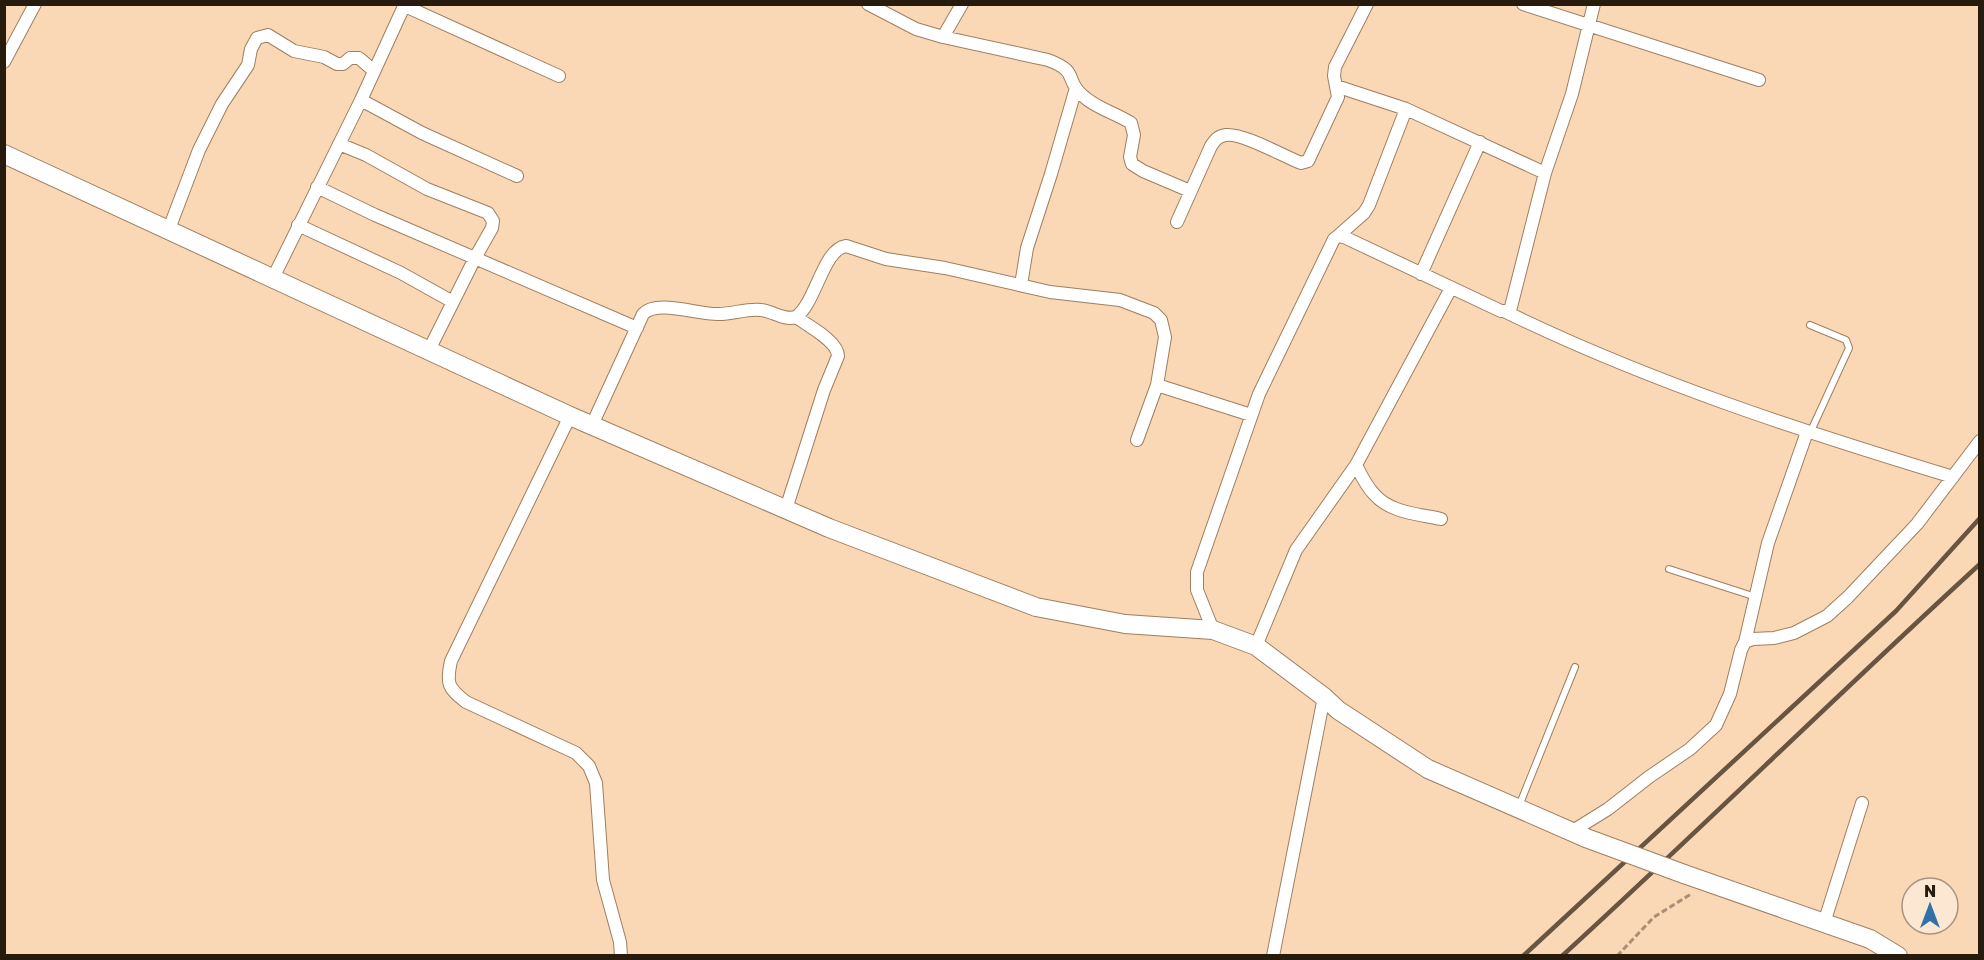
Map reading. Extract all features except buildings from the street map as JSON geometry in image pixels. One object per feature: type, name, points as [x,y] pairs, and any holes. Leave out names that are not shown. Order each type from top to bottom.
[{"type":"street","points":[[4,62],[35,4]]},
{"type":"street","points":[[868,4],[916,29],[1062,65],[1068,70],[1076,88],[1087,99],[1131,123],[1134,135],[1130,157],[1132,164],[1190,191]]},
{"type":"street","points":[[943,37],[962,4]]},
{"type":"street","points":[[1177,222],[1214,140],[1222,135],[1241,137],[1299,162],[1307,162],[1336,100],[1338,93],[1334,70],[1367,4]]},
{"type":"street","points":[[1522,4],[1759,80]]},
{"type":"street","points":[[1506,312],[1511,307],[1545,174],[1572,93],[1594,4]]},
{"type":"street","points":[[273,278],[405,5],[559,76]]},
{"type":"street","points":[[169,229],[199,150],[222,104],[248,65],[251,49],[257,38],[268,35],[294,51],[324,57],[337,64],[350,58],[359,58],[374,71]]},
{"type":"street","points":[[1336,86],[1406,109],[1545,174]]},
{"type":"street","points":[[1021,285],[1027,248],[1076,88]]},
{"type":"street","points":[[361,100],[422,133],[517,176]]},
{"type":"street","points":[[1214,630],[1197,590],[1197,572],[1251,415],[1334,239],[1364,213],[1369,205],[1406,109]]},
{"type":"street","points":[[1421,274],[1480,142]]},
{"type":"street","points":[[339,144],[366,155],[427,189],[488,213],[493,221],[492,228],[429,350]]},
{"type":"street","points":[[4,154],[570,416],[829,528],[1036,607],[1125,624],[1214,630],[1256,646],[1338,710],[1428,770],[1578,835],[1870,939],[1898,956]]},
{"type":"street","points":[[317,187],[637,328]]},
{"type":"street","points":[[298,225],[401,273],[453,302]]},
{"type":"street","points":[[1338,236],[1616,362],[1808,433],[1953,477]]},
{"type":"street","points":[[796,318],[806,308],[832,254],[842,247],[886,260],[945,268],[1050,291],[1120,300],[1154,314],[1161,320],[1165,337],[1157,385],[1137,440]]},
{"type":"street","points":[[1256,646],[1296,550],[1356,465],[1451,288]]},
{"type":"street","points":[[592,425],[637,328],[648,310],[661,306],[717,314],[761,310],[796,318],[834,344],[838,356],[824,390],[786,509]]},
{"type":"street","points":[[1157,385],[1251,415]]},
{"type":"street","points":[[570,416],[451,661],[448,684],[452,691],[466,702],[576,753],[590,766],[596,783],[603,880],[620,942],[621,956]]},
{"type":"street","points":[[1578,835],[1649,777],[1690,749],[1716,724],[1730,694],[1745,642],[1768,543],[1808,433]]},
{"type":"street","points":[[1745,642],[1794,633],[1827,616],[1917,524],[1980,441]]},
{"type":"street","points":[[1356,465],[1373,494],[1381,501],[1402,511],[1441,519]]},
{"type":"street","points":[[1273,956],[1324,697]]},
{"type":"street","points":[[1824,923],[1862,803]]},
{"type":"lane","points":[[1808,433],[1849,348],[1846,340],[1810,325]]},
{"type":"lane","points":[[1669,569],[1756,597]]},
{"type":"lane","points":[[1518,808],[1575,667]]},
{"type":"path","points":[[1617,956],[1654,917],[1709,883]]},
{"type":"railway","points":[[1523,956],[1896,611],[1980,518]]},
{"type":"railway","points":[[1562,956],[1980,564]]}]
